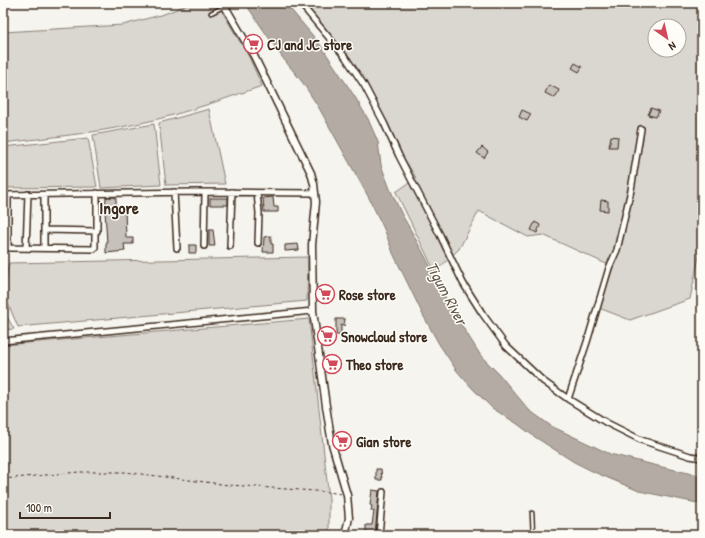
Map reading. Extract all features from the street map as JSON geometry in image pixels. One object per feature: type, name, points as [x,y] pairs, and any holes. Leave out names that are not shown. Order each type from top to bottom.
[{"type":"street","points":[[300,3],[346,58],[364,85],[440,234],[463,283],[482,313],[506,346],[543,381],[568,399],[607,423],[641,440],[690,456],[702,458]]},
{"type":"street","points":[[224,5],[254,56],[308,166],[314,184],[316,202],[312,245],[314,311],[332,444],[347,494],[349,518],[345,535]]},
{"type":"street","points":[[568,399],[609,268],[617,250],[631,190],[641,129]]},
{"type":"street","points":[[5,195],[174,192],[315,193]]},
{"type":"street","points":[[174,192],[178,248]]},
{"type":"street","points":[[204,246],[206,192]]},
{"type":"street","points":[[230,246],[232,192]]},
{"type":"street","points":[[5,195],[8,247],[95,249],[95,231],[97,229],[97,193]]},
{"type":"street","points":[[257,193],[259,213],[258,243]]},
{"type":"street","points":[[26,248],[28,194]]},
{"type":"street","points":[[3,242],[5,195]]},
{"type":"street","points":[[44,195],[44,248]]},
{"type":"street","points":[[44,230],[95,231]]},
{"type":"street","points":[[3,341],[314,311]]},
{"type":"street","points":[[379,535],[383,492]]},
{"type":"lane","points":[[211,13],[224,5]]},
{"type":"lane","points":[[532,513],[533,535]]},
{"type":"path","points":[[3,479],[79,472],[125,472],[230,485],[347,494]]},
{"type":"shaded area","points":[[192,3],[217,3],[249,57],[262,86],[182,113],[136,124],[79,134],[3,143],[3,32],[123,25],[164,14]]},
{"type":"shaded area","points":[[245,3],[284,3],[319,43],[368,119],[378,142],[381,165],[390,189],[449,305],[481,356],[498,373],[529,410],[551,426],[610,454],[702,476],[702,504],[639,491],[574,462],[492,408],[472,388],[457,371],[439,344],[423,315],[393,253],[385,231],[369,198],[319,108],[303,83],[282,57]]},
{"type":"shaded area","points":[[303,3],[702,3],[702,242],[690,299],[630,320],[599,308],[613,267],[543,235],[528,237],[479,211],[459,249],[435,272],[396,192],[416,178],[402,155],[367,84],[349,58]]},
{"type":"shaded area","points":[[209,109],[225,184],[166,185],[159,123]]},
{"type":"shaded area","points":[[154,124],[161,185],[101,188],[93,135]]},
{"type":"shaded area","points":[[88,138],[97,187],[3,188],[3,147]]},
{"type":"shaded area","points":[[308,257],[307,301],[18,327],[3,292],[9,263]]},
{"type":"shaded area","points":[[3,310],[14,329],[3,330]]},
{"type":"shaded area","points":[[309,319],[329,499],[329,535],[3,535],[3,345]]},
{"type":"building","points":[[575,63],[582,67],[579,72],[572,68]]},
{"type":"building","points":[[549,85],[559,90],[555,98],[545,93]]},
{"type":"building","points":[[651,108],[659,111],[656,117],[648,115]]},
{"type":"building","points":[[522,110],[531,114],[527,121],[519,117]]},
{"type":"building","points":[[611,136],[618,137],[617,147],[609,147]]},
{"type":"building","points":[[482,147],[488,152],[484,158],[477,153]]},
{"type":"building","points":[[106,197],[116,197],[116,211],[125,210],[126,238],[133,238],[133,244],[124,244],[125,251],[106,253]]},
{"type":"building","points":[[273,197],[274,207],[278,207],[278,212],[264,212],[263,198]]},
{"type":"building","points":[[210,198],[228,198],[228,205],[210,205]]},
{"type":"building","points":[[601,200],[608,201],[608,211],[600,210]]},
{"type":"building","points":[[535,222],[540,225],[537,233],[531,230]]},
{"type":"building","points":[[209,230],[213,230],[215,246],[209,246]]},
{"type":"building","points":[[271,236],[273,252],[263,252],[264,237]]},
{"type":"building","points":[[298,244],[299,250],[285,251],[285,245]]},
{"type":"building","points":[[189,245],[196,245],[196,253],[189,253]]},
{"type":"building","points":[[336,319],[345,319],[344,326],[341,325],[341,335],[336,335]]},
{"type":"building","points":[[321,335],[332,335],[332,346],[325,346],[325,341],[322,341]]},
{"type":"building","points":[[376,469],[381,469],[382,480],[376,480]]},
{"type":"building","points":[[372,490],[379,491],[375,535],[366,533],[366,525],[372,525],[374,511],[371,511],[372,506],[370,505]]},
{"type":"place","name":"CJ and JC store","points":[[253,44]]},
{"type":"place","name":"Rose store","points":[[325,294]]},
{"type":"place","name":"Snowcloud store","points":[[327,336]]},
{"type":"place","name":"Theo store","points":[[332,364]]},
{"type":"place","name":"Gian store","points":[[342,441]]},
{"type":"district","name":"Ingore","points":[[119,207]]},
{"type":"water label","name":"Tigum River","points":[[447,293]]}]
